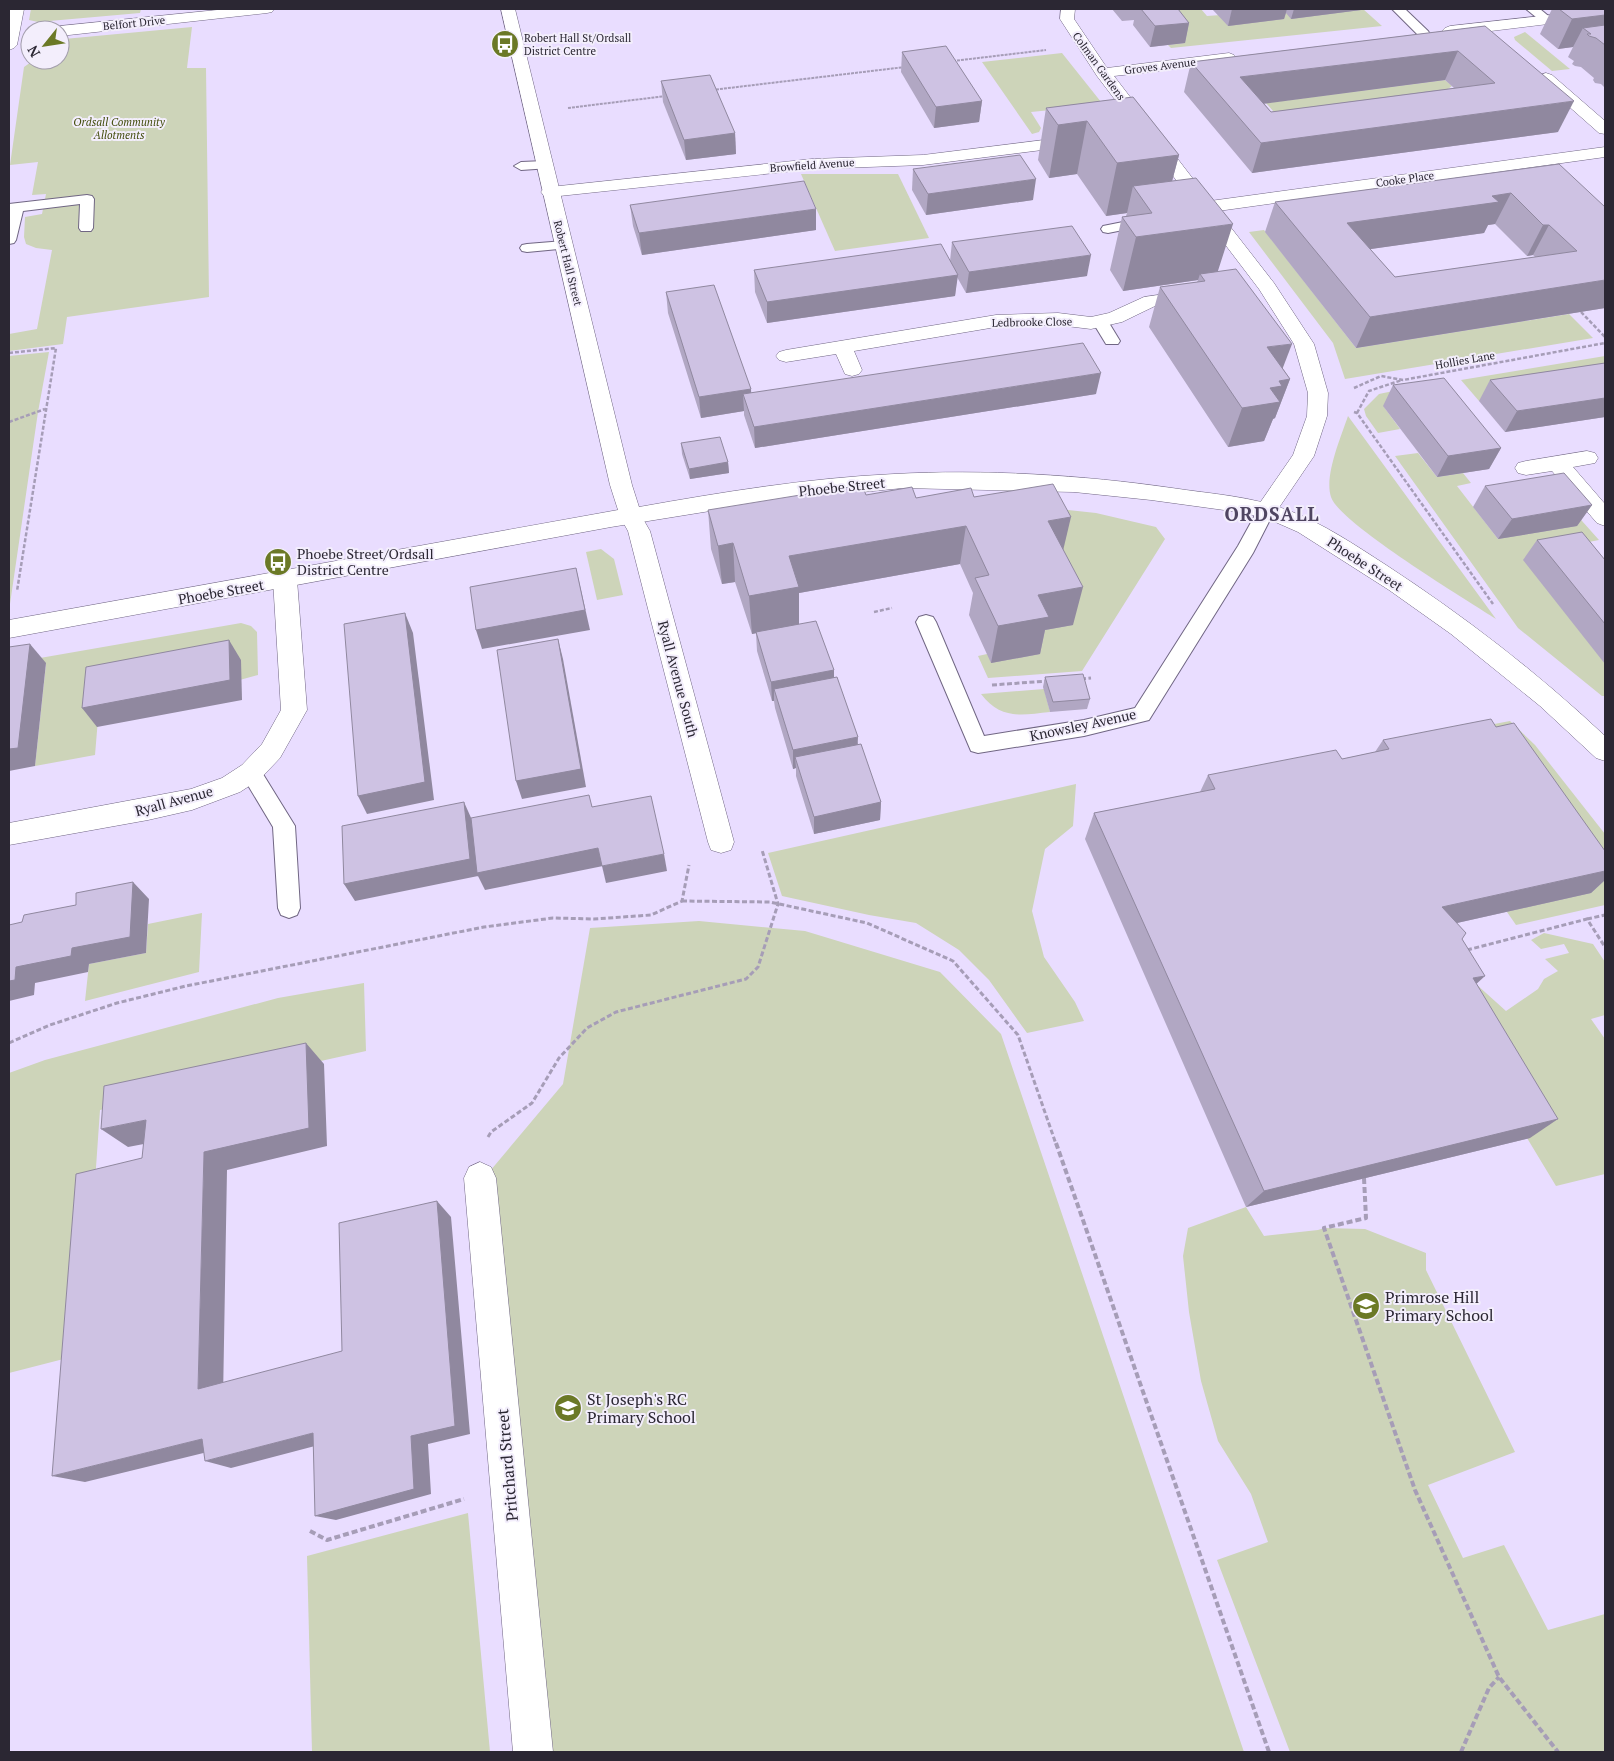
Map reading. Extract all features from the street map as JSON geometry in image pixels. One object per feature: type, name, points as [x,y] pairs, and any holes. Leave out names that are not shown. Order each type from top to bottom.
[{"type":"street","points":[[10,41],[16,9]]},
{"type":"street","name":"Belfort Drive","points":[[70,31],[267,9]]},
{"type":"street","name":"Robert Hall Street","points":[[508,9],[550,192],[621,485],[631,517]]},
{"type":"street","name":"Colman Gardens","points":[[1068,9],[1067,19],[1103,73],[1202,211],[1266,287]]},
{"type":"street","points":[[1405,36],[1605,13]]},
{"type":"street","points":[[1486,27],[1504,42]]},
{"type":"street","name":"Groves Avenue","points":[[1103,73],[1241,56]]},
{"type":"street","points":[[1533,67],[1605,129]]},
{"type":"street","name":"Browfield Avenue","points":[[550,192],[812,164],[923,160],[1082,140],[1062,126]]},
{"type":"street","name":"Cooke Place","points":[[1202,211],[1430,176],[1605,152]]},
{"type":"street","points":[[1553,159],[1570,176]]},
{"type":"street","points":[[1245,288],[1266,287],[1304,344],[1318,392],[1317,416],[1303,456],[1266,510]]},
{"type":"street","name":"Ledbrooke Close","points":[[786,356],[996,321],[1058,319],[1091,323],[1115,318],[1151,301],[1207,294]]},
{"type":"street","points":[[843,347],[852,370]]},
{"type":"street","points":[[1526,468],[1587,458]]},
{"type":"street","points":[[1558,463],[1605,518]]},
{"type":"street","name":"Phoebe Street","points":[[10,628],[631,517],[830,487],[882,482],[938,480],[1018,481],[1128,488],[1266,510],[1311,529],[1395,582],[1480,643],[1542,692],[1605,751]]},
{"type":"street","name":"Ryall Avenue South","points":[[631,517],[639,531],[721,842]]},
{"type":"street","name":"Ryall Avenue","points":[[9,834],[192,799],[231,785],[251,772],[272,751],[294,710],[285,580]]},
{"type":"street","name":"Pritchard Street","points":[[480,1178],[533,1752]]},
{"type":"lane","points":[[1532,9],[1546,19]]},
{"type":"lane","points":[[1399,10],[1415,10]]},
{"type":"lane","points":[[1399,10],[1424,34]]},
{"type":"lane","points":[[521,166],[545,165]]},
{"type":"lane","points":[[1430,176],[1442,188]]},
{"type":"lane","points":[[9,240],[13,207],[86,199],[86,228]]},
{"type":"lane","points":[[1108,229],[1162,219]]},
{"type":"lane","points":[[527,248],[564,245]]},
{"type":"lane","points":[[1100,321],[1112,341]]},
{"type":"lane","name":"Knowsley Avenue","points":[[926,622],[978,744],[1084,728],[1142,714],[1246,548],[1266,510]]},
{"type":"lane","points":[[251,772],[284,826],[289,908]]},
{"type":"path","points":[[947,62],[1046,50]]},
{"type":"path","points":[[712,90],[908,66]]},
{"type":"path","points":[[564,108],[672,95]]},
{"type":"path","points":[[1581,312],[1605,338]]},
{"type":"path","name":"Hollies Lane","points":[[1351,389],[1381,376],[1403,380],[1605,343]]},
{"type":"path","points":[[9,353],[56,348],[10,628]]},
{"type":"path","points":[[1357,413],[1369,391],[1403,380]]},
{"type":"path","points":[[1318,392],[1330,406],[1357,413],[1496,607]]},
{"type":"path","points":[[9,422],[45,410]]},
{"type":"path","points":[[480,1178],[480,1149],[491,1132],[532,1103],[558,1058],[587,1028],[616,1012],[688,992],[746,979],[758,966],[778,904],[762,850]]},
{"type":"path","points":[[682,901],[688,865]]},
{"type":"path","points":[[9,1043],[67,1020],[117,1004],[186,986],[346,953],[484,928],[553,918],[651,915],[682,901],[770,902],[867,923],[953,961],[1018,1035],[1268,1752]]},
{"type":"path","points":[[1462,952],[1605,915]]},
{"type":"path","points":[[1587,920],[1605,947]]},
{"type":"path","points":[[1364,1178],[1366,1218],[1324,1228],[1415,1490],[1499,1677],[1558,1752]]},
{"type":"path","points":[[310,1531],[327,1540],[508,1486]]},
{"type":"path","points":[[1460,1752],[1489,1688],[1499,1677]]},
{"type":"green space","points":[[31,9],[141,9],[140,13],[61,20],[29,20]]},
{"type":"green space","points":[[1150,9],[1201,9],[1207,16],[1276,11],[1363,9],[1382,26],[1171,48],[1168,45],[1184,43]]},
{"type":"green space","name":"Ordsall Community Allotments","points":[[192,27],[187,68],[206,68],[209,297],[67,317],[63,344],[9,351],[9,334],[37,329],[52,250],[36,248],[26,244],[24,237],[25,217],[42,214],[46,194],[32,195],[38,162],[10,165],[24,70],[70,70],[70,38]]},
{"type":"green space","points":[[1525,32],[1570,69],[1552,71],[1515,40],[1514,37]]},
{"type":"green space","points":[[1062,53],[1117,122],[1071,108],[1031,112],[1041,128],[1039,132],[1032,134],[982,62]]},
{"type":"green space","points":[[1445,80],[1452,86],[1433,100],[1262,142],[1280,119],[1266,103]]},
{"type":"green space","points":[[801,174],[898,174],[929,238],[835,251]]},
{"type":"green space","points":[[1264,230],[1356,348],[1569,314],[1593,338],[1345,379],[1333,343],[1249,232]]},
{"type":"green space","points":[[49,352],[38,412],[9,604],[9,356]]},
{"type":"green space","points":[[1605,356],[1605,382],[1479,401],[1461,380]]},
{"type":"green space","points":[[1398,390],[1384,407],[1400,429],[1378,433],[1366,416],[1364,409],[1379,394]]},
{"type":"green space","points":[[1348,416],[1496,619],[1406,561],[1379,542],[1339,509],[1331,497],[1329,488],[1331,468]]},
{"type":"green space","points":[[1418,453],[1437,477],[1463,473],[1471,483],[1457,486],[1498,539],[1558,494],[1599,540],[1563,547],[1605,664],[1605,696],[1602,696],[1518,628],[1395,456]]},
{"type":"green space","points":[[1031,506],[1096,513],[1156,527],[1165,539],[1082,671],[988,678],[978,656],[987,654]]},
{"type":"green space","points":[[601,549],[614,559],[623,595],[597,600],[586,552]]},
{"type":"green space","points":[[241,623],[251,626],[257,632],[258,675],[98,719],[95,755],[35,766],[46,664],[17,662]]},
{"type":"green space","points":[[1044,689],[1050,712],[1030,714],[1004,712],[996,708],[981,694]]},
{"type":"green space","points":[[1510,721],[1535,745],[1605,834],[1605,905],[1516,925],[1507,912],[1489,725]]},
{"type":"green space","points":[[1076,784],[1073,826],[1045,849],[1032,911],[1044,957],[1075,1002],[1084,1021],[1027,1033],[989,980],[959,950],[916,923],[782,896],[768,853]]},
{"type":"green space","points":[[202,913],[199,972],[85,1001],[89,964],[146,953],[148,924]]},
{"type":"green space","points":[[699,921],[805,931],[940,972],[1001,1034],[1244,1752],[552,1752],[490,1171],[563,1084],[590,928]]},
{"type":"green space","points":[[1544,933],[1593,944],[1605,962],[1605,1015],[1591,1019],[1605,1039],[1605,1174],[1556,1186],[1527,1138],[1446,957],[1506,1011],[1538,989],[1544,979],[1558,971],[1545,959],[1569,953],[1564,944],[1541,949],[1531,940]]},
{"type":"green space","points":[[364,983],[366,1051],[100,1110],[83,1354],[9,1373],[9,1073],[45,1060],[278,998]]},
{"type":"green space","points":[[1246,1207],[1264,1236],[1324,1228],[1365,1229],[1426,1253],[1426,1270],[1515,1452],[1428,1485],[1463,1558],[1504,1545],[1548,1630],[1605,1614],[1605,1752],[1290,1752],[1217,1560],[1268,1542],[1251,1494],[1218,1441],[1201,1381],[1189,1312],[1183,1256],[1188,1228]]},
{"type":"green space","points":[[468,1513],[490,1752],[312,1752],[307,1556]]},
{"type":"building","points":[[1141,9],[1178,9],[1189,23],[1155,26]]},
{"type":"building","points":[[1559,9],[1605,9],[1605,15],[1572,19]]},
{"type":"building","points":[[1605,25],[1605,45],[1596,38],[1589,36],[1587,34],[1591,34],[1583,28]]},
{"type":"building","points":[[1485,26],[1574,101],[1261,143],[1191,62]],"holes":[[[1458,51],[1495,83],[1271,112],[1240,77]]]},
{"type":"building","points":[[946,46],[982,101],[936,107],[902,52]]},
{"type":"building","points":[[710,75],[735,133],[684,140],[661,81]]},
{"type":"building","points":[[1133,97],[1179,155],[1117,163],[1087,121],[1058,125],[1046,108]]},
{"type":"building","points":[[1020,155],[1036,179],[928,194],[913,169]]},
{"type":"building","points":[[1559,164],[1605,207],[1605,280],[1370,317],[1275,202]],"holes":[[[1511,193],[1543,225],[1549,225],[1577,251],[1395,277],[1347,223],[1499,202],[1492,196]]]},
{"type":"building","points":[[1196,178],[1233,224],[1136,237],[1122,217],[1152,213],[1133,186]]},
{"type":"building","points":[[804,181],[816,209],[639,233],[630,205]]},
{"type":"building","points":[[1072,226],[1091,255],[969,272],[952,242]]},
{"type":"building","points":[[941,244],[958,275],[767,302],[754,270]]},
{"type":"building","points":[[1236,269],[1292,344],[1267,347],[1290,379],[1279,381],[1282,386],[1270,388],[1280,402],[1242,408],[1160,287],[1205,281],[1200,274]]},
{"type":"building","points":[[714,285],[751,389],[699,397],[666,292]]},
{"type":"building","points":[[1083,343],[1101,373],[754,427],[743,394]]},
{"type":"building","points":[[1605,363],[1605,398],[1517,411],[1490,380]]},
{"type":"building","points":[[1444,378],[1501,448],[1448,456],[1393,385]]},
{"type":"building","points":[[720,437],[728,462],[689,469],[681,443]]},
{"type":"building","points":[[1564,473],[1592,505],[1512,519],[1485,486]]},
{"type":"building","points":[[1053,484],[1071,517],[1048,521],[1083,587],[1038,595],[1049,617],[998,626],[975,578],[989,575],[966,526],[789,556],[799,587],[749,596],[733,543],[718,546],[708,510],[862,485],[866,495],[912,487],[916,498],[971,488],[974,497]]},
{"type":"building","points":[[1582,532],[1605,560],[1605,624],[1537,540]]},
{"type":"building","points":[[576,568],[585,610],[476,630],[470,587]]},
{"type":"building","points":[[405,613],[425,782],[358,796],[344,624]]},
{"type":"building","points":[[816,621],[834,670],[771,682],[756,632]]},
{"type":"building","points":[[558,639],[581,769],[516,781],[497,650]]},
{"type":"building","points":[[229,640],[230,680],[82,708],[86,667]]},
{"type":"building","points":[[30,644],[18,748],[9,749],[9,647]]},
{"type":"building","points":[[1083,674],[1090,699],[1053,702],[1045,677]]},
{"type":"building","points":[[837,677],[858,737],[793,750],[774,689]]},
{"type":"building","points":[[1491,719],[1496,727],[1514,723],[1605,851],[1605,871],[1442,907],[1466,933],[1462,939],[1485,976],[1473,978],[1558,1119],[1264,1191],[1094,813],[1215,789],[1208,775],[1336,750],[1342,759],[1389,749],[1383,740]]},
{"type":"building","points":[[861,744],[881,802],[814,817],[795,757]]},
{"type":"building","points":[[589,795],[592,807],[651,796],[664,854],[602,866],[598,848],[477,873],[471,818]]},
{"type":"building","points":[[464,802],[470,859],[344,884],[342,826]]},
{"type":"building","points":[[133,882],[130,937],[72,948],[71,956],[16,967],[15,980],[9,981],[9,925],[22,922],[24,915],[76,905],[76,893]]},
{"type":"building","points":[[306,1043],[309,1128],[204,1152],[198,1389],[342,1351],[339,1223],[437,1201],[455,1426],[411,1436],[414,1489],[315,1516],[313,1433],[205,1461],[202,1439],[52,1476],[76,1174],[142,1158],[146,1120],[101,1129],[104,1086]]},
{"type":"place","name":"Robert Hall St/Ordsall District Centre","points":[[505,44]]},
{"type":"place","name":"Phoebe Street/Ordsall District Centre","points":[[278,562]]},
{"type":"place","name":"Primrose Hill Primary School","points":[[1366,1306]]},
{"type":"place","name":"St Joseph's RC Primary School","points":[[568,1408]]},
{"type":"district","name":"ORDSALL","points":[[1272,514]]}]
